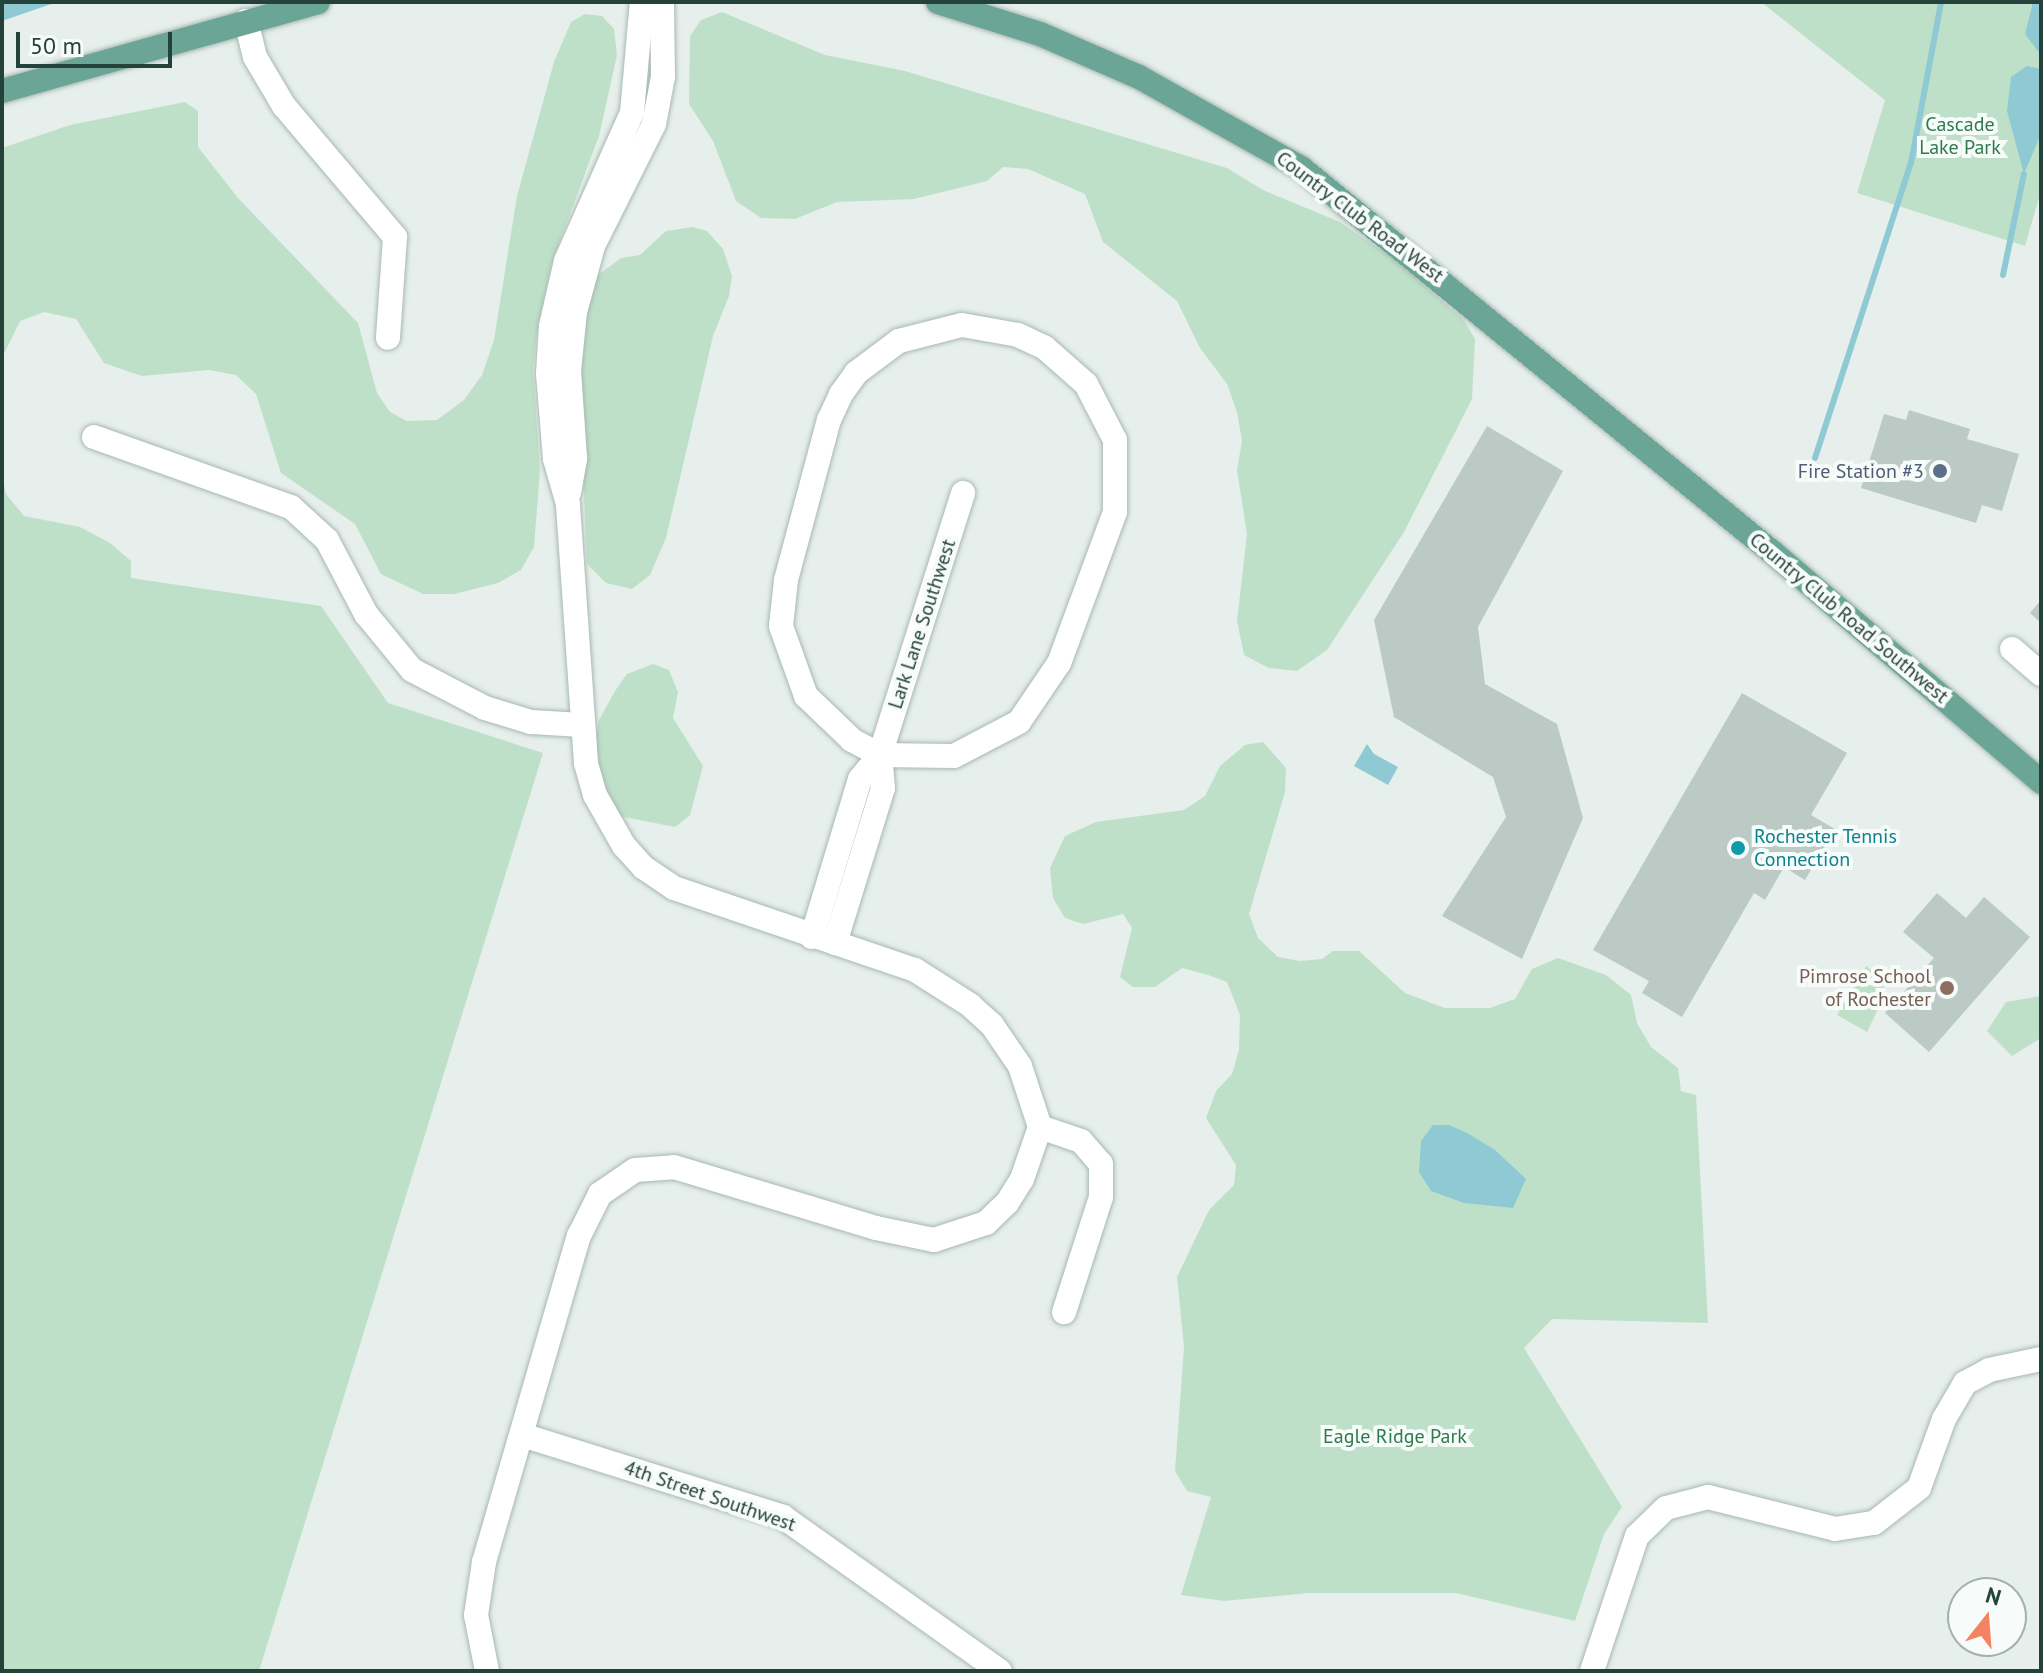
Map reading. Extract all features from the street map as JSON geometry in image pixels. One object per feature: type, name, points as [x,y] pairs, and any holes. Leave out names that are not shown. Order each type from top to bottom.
[{"type":"main road","points":[[2,91],[318,2]]},
{"type":"main road","name":"Country Club Road West","points":[[938,2],[1091,55],[1265,145],[1368,219],[1656,456]]},
{"type":"main road","name":"Country Club Road Southwest","points":[[1656,456],[2041,782]]},
{"type":"street","points":[[568,504],[555,459],[548,373],[551,326],[577,233],[628,129],[642,2]]},
{"type":"street","points":[[487,1671],[477,1632],[478,1589],[588,1211],[616,1179],[635,1170],[674,1167],[876,1228],[934,1240],[986,1223],[1007,1203],[1022,1179],[1040,1127],[1031,1087],[992,1025],[915,970],[708,903],[644,868],[624,846],[595,795],[582,725],[568,504],[575,458],[569,371],[575,312],[593,246],[654,124],[663,77],[662,2]]},
{"type":"street","points":[[246,21],[255,57],[284,106],[395,237],[388,338]]},
{"type":"street","points":[[962,325],[1018,335],[1071,368],[1107,418],[1119,463],[1115,512],[1059,663],[1019,722],[954,756],[880,755],[852,740],[806,696],[781,626],[786,580],[829,420],[856,373],[899,341],[962,325]]},
{"type":"street","points":[[94,437],[291,507],[327,540],[366,614],[412,670],[485,708],[531,722],[582,725]]},
{"type":"street","name":"Lark Lane Southwest","points":[[823,940],[860,779],[880,755],[963,493]]},
{"type":"street","points":[[2012,649],[2041,674]]},
{"type":"street","points":[[1040,1127],[1081,1141],[1101,1164],[1101,1197],[1064,1312]]},
{"type":"street","points":[[1592,1671],[1637,1536],[1666,1508],[1708,1497],[1835,1529],[1874,1523],[1919,1488],[1944,1419],[1965,1383],[1989,1370],[2041,1359]]},
{"type":"street","name":"4th Street Southwest","points":[[522,1435],[783,1517],[1000,1671]]},
{"type":"green space","name":"Cascade Lake Park","points":[[1761,2],[2041,2],[2041,191],[2025,246],[1857,193],[1885,100]]},
{"type":"green space","points":[[722,12],[825,55],[905,71],[1227,168],[1263,190],[1340,222],[1392,258],[1464,320],[1475,339],[1472,399],[1404,532],[1327,650],[1297,671],[1269,668],[1244,655],[1237,621],[1247,534],[1237,470],[1242,441],[1237,412],[1227,384],[1200,348],[1177,301],[1103,242],[1085,194],[1028,169],[1003,167],[987,181],[914,199],[837,202],[795,219],[761,218],[736,201],[713,141],[689,104],[690,36],[701,20]]},
{"type":"green space","points":[[585,14],[602,16],[614,29],[617,55],[599,136],[552,262],[537,331],[533,369],[540,470],[534,547],[521,570],[498,583],[454,594],[423,594],[381,574],[355,524],[281,473],[256,394],[236,375],[209,370],[142,376],[104,363],[76,319],[44,312],[20,321],[2,358],[2,148],[70,125],[185,102],[198,111],[198,147],[238,198],[358,323],[377,393],[390,412],[407,421],[437,420],[464,400],[482,375],[494,340],[517,196],[554,62],[571,22]]},
{"type":"green space","points":[[693,227],[707,231],[723,249],[732,276],[729,296],[713,336],[666,538],[650,575],[632,589],[606,583],[587,564],[579,382],[583,323],[594,278],[621,258],[640,255],[666,231]]},
{"type":"green space","points":[[2,474],[6,494],[24,516],[80,527],[110,543],[131,561],[131,578],[321,606],[388,703],[543,753],[259,1671],[2,1671]]},
{"type":"green space","points":[[653,664],[669,670],[678,692],[673,718],[703,766],[690,815],[675,827],[619,816],[604,796],[593,753],[599,720],[615,691],[627,674]]},
{"type":"green space","name":"Eagle Ridge Park","points":[[1263,742],[1286,768],[1285,792],[1249,914],[1258,938],[1278,957],[1300,961],[1322,959],[1333,951],[1359,951],[1405,993],[1445,1008],[1490,1008],[1515,999],[1532,969],[1558,958],[1606,975],[1631,995],[1637,1023],[1651,1047],[1678,1068],[1681,1091],[1696,1095],[1708,1323],[1552,1319],[1524,1348],[1622,1507],[1604,1534],[1575,1621],[1456,1593],[1309,1593],[1224,1601],[1181,1595],[1211,1497],[1187,1491],[1175,1471],[1184,1347],[1177,1277],[1209,1210],[1234,1185],[1236,1165],[1206,1118],[1216,1091],[1232,1074],[1239,1050],[1240,1015],[1227,982],[1208,975],[1182,968],[1155,987],[1133,987],[1120,977],[1132,928],[1123,914],[1083,924],[1065,918],[1053,898],[1050,868],[1065,836],[1096,822],[1184,810],[1205,796],[1220,766],[1245,745]]},
{"type":"green space","points":[[1866,966],[1882,978],[1885,995],[1867,1032],[1837,1015]]},
{"type":"green space","points":[[2041,996],[2041,1038],[2012,1056],[1987,1031],[2006,1002]]},
{"type":"water","points":[[2,2],[57,2],[2,21]]},
{"type":"water","points":[[2033,2],[2041,2],[2041,55],[2025,34]]},
{"type":"water","points":[[2027,66],[2041,69],[2041,134],[2024,174],[2007,111],[2011,77]]},
{"type":"water","points":[[1367,744],[1374,754],[1398,767],[1388,785],[1354,766]]},
{"type":"water","points":[[1433,1125],[1449,1125],[1467,1133],[1495,1150],[1526,1179],[1513,1208],[1464,1203],[1431,1191],[1419,1172],[1421,1141]]},
{"type":"building","name":"Fire Station #3","points":[[1909,410],[1970,429],[1967,439],[2019,454],[2002,511],[1982,505],[1976,523],[1861,488],[1884,414],[1906,420]]},
{"type":"building","points":[[1487,426],[1563,471],[1478,627],[1485,684],[1557,724],[1583,818],[1522,959],[1442,916],[1506,817],[1493,777],[1394,717],[1374,620]]},
{"type":"building","points":[[2041,600],[2041,623],[2030,613]]},
{"type":"building","name":"Rochester Tennis Connection","points":[[1742,693],[1847,753],[1811,815],[1835,829],[1805,880],[1784,867],[1765,900],[1754,893],[1682,1017],[1642,993],[1649,981],[1593,950]]},
{"type":"building","points":[[1937,893],[1966,918],[1984,897],[2030,937],[1929,1052],[1885,1013],[1934,958],[1903,932]]},
{"type":"waterway","points":[[1815,458],[1911,163],[1941,2]]},
{"type":"waterway","points":[[2003,275],[2024,174]]},
{"type":"place","name":"Fire Station #3","points":[[1940,471]]},
{"type":"place","name":"Rochester Tennis Connection","points":[[1738,848]]},
{"type":"place","name":"Pimrose School of Rochester","points":[[1947,988]]}]
